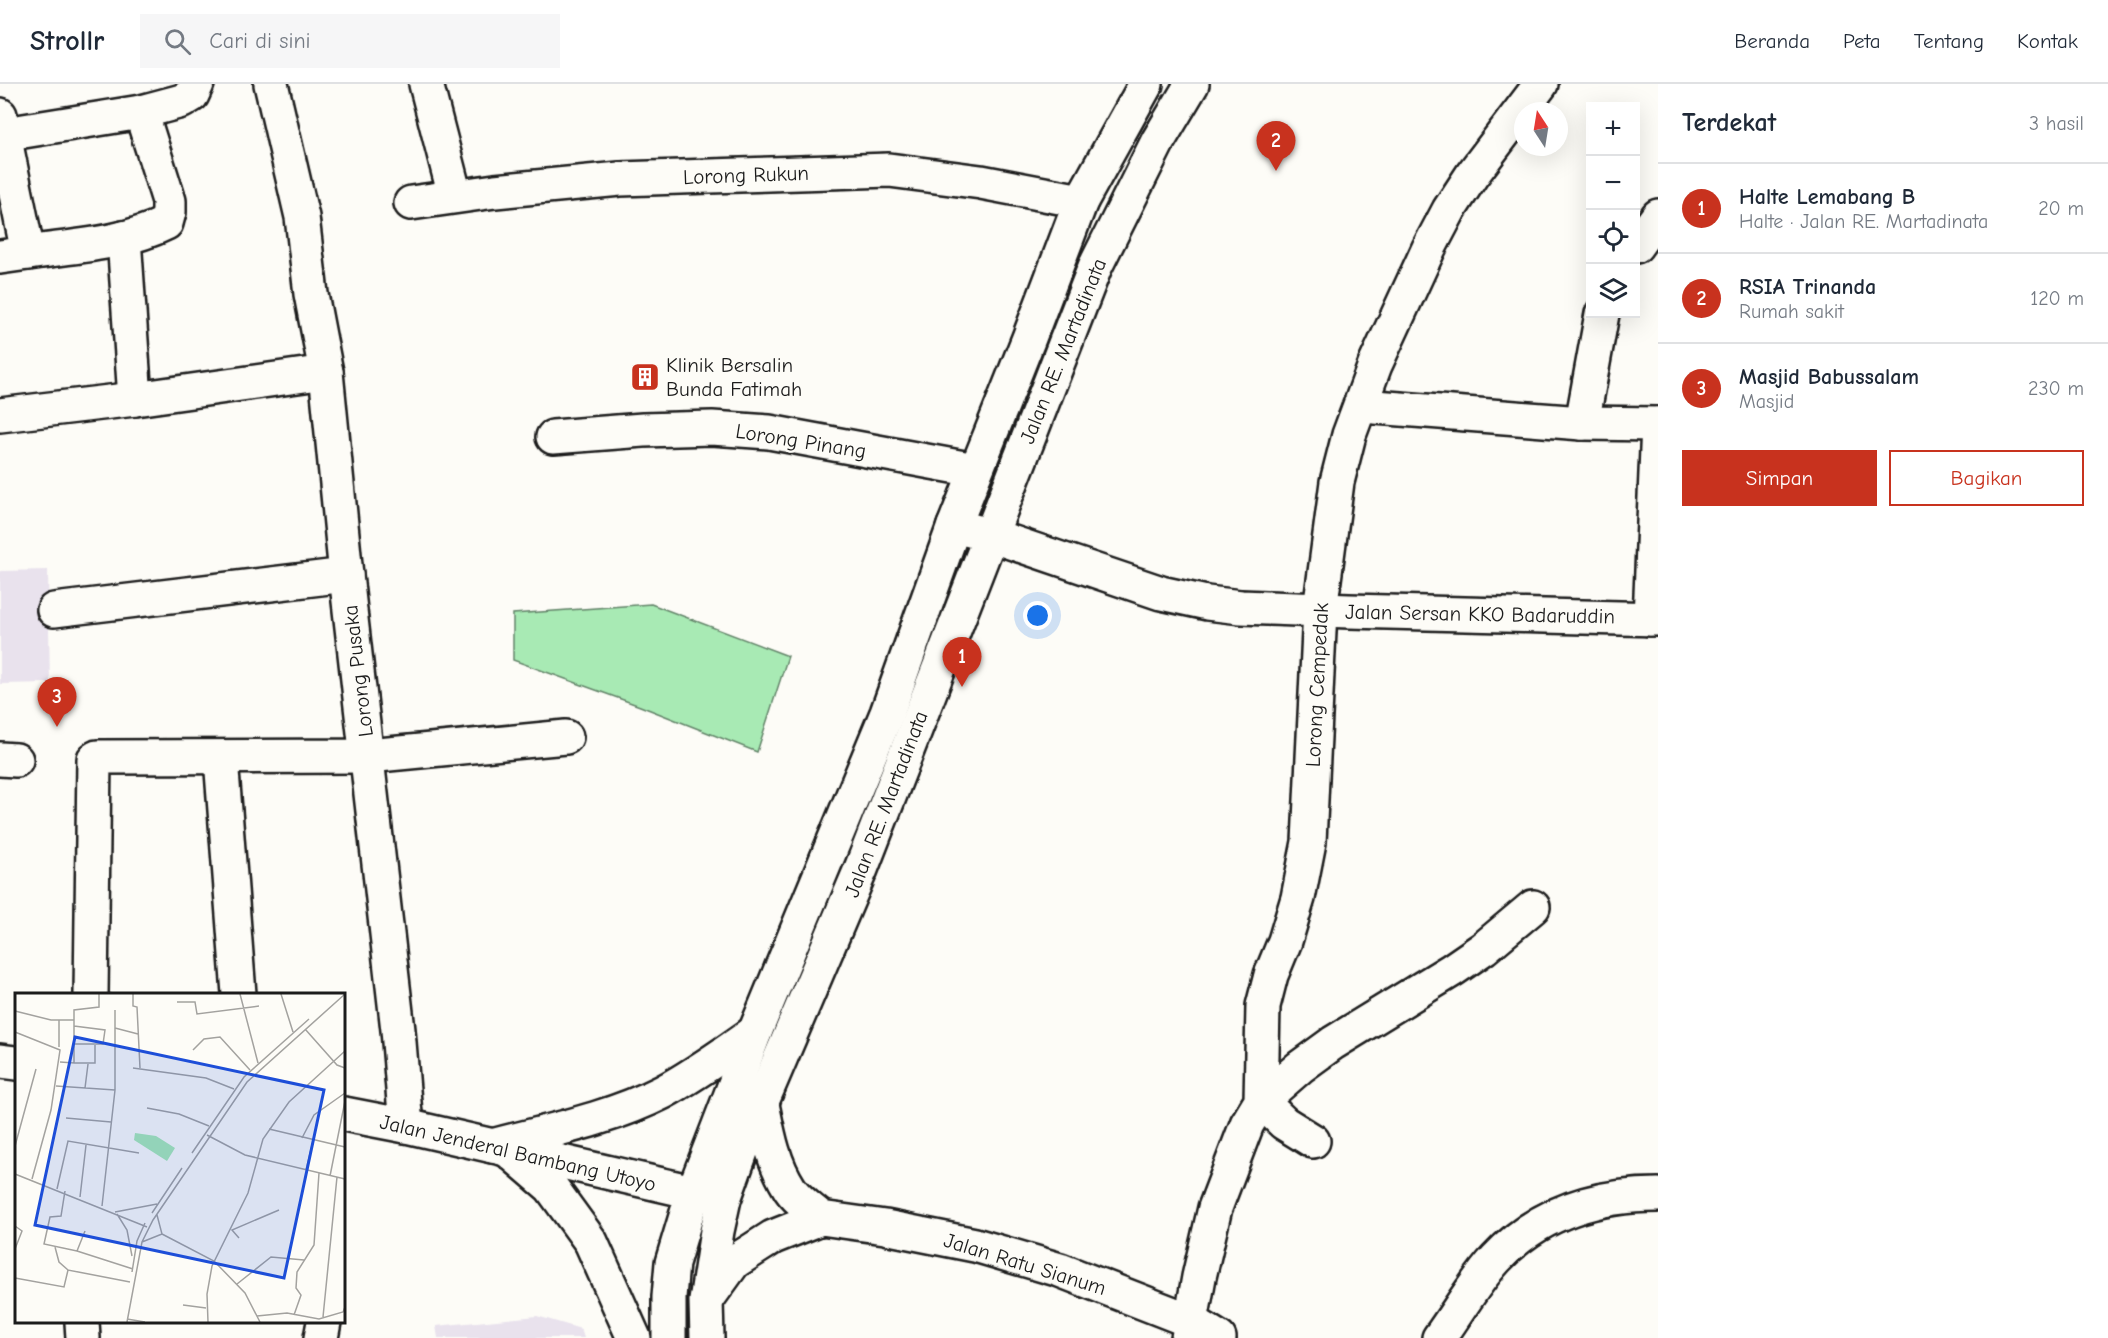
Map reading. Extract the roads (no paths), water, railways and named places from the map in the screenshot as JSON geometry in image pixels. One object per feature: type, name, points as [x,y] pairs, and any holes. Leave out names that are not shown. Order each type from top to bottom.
[{"type":"main road","points":[[141,112],[169,201],[170,212],[166,223],[152,230],[124,238],[14,255],[2,124],[141,112],[182,100],[192,94],[197,84]]},
{"type":"main road","name":"Lorong Pusaka","points":[[271,84],[302,217],[311,294],[326,372],[346,575],[398,1030],[406,1126]]},
{"type":"main road","points":[[426,84],[455,196]]},
{"type":"main road","points":[[669,1338],[672,1263],[708,1196],[755,1032],[888,713],[975,470],[1029,338],[1081,201],[1146,84]]},
{"type":"main road","name":"Jalan RE. Martadinata","points":[[707,1338],[708,1196],[743,1146],[861,869],[1095,267],[1158,141],[1192,84]]},
{"type":"main road","name":"Lorong Cempedak","points":[[1190,1329],[1198,1277],[1215,1208],[1247,1124],[1261,1101],[1263,1006],[1271,975],[1285,941],[1298,898],[1310,842],[1320,610],[1337,482],[1349,435],[1362,406],[1375,365],[1449,210],[1472,175],[1541,84]]},
{"type":"main road","name":"Lorong Rukun","points":[[411,203],[455,196],[620,179],[889,170],[981,182],[1081,201]]},
{"type":"main road","points":[[1640,239],[1658,216]]},
{"type":"main road","points":[[124,238],[135,399]]},
{"type":"main road","points":[[1582,423],[1601,318]]},
{"type":"main road","points":[[0,415],[326,372]]},
{"type":"main road","points":[[1362,406],[1582,423],[1658,424],[1654,619]]},
{"type":"main road","name":"Lorong Pinang","points":[[553,437],[712,428],[769,432],[975,470]]},
{"type":"main road","name":"Jalan Sersan KKO Badaruddin","points":[[954,526],[990,535],[1161,593],[1208,603],[1241,607],[1320,610],[1654,619]]},
{"type":"main road","points":[[54,610],[346,575]]},
{"type":"main road","points":[[91,993],[94,759],[97,757],[368,756],[566,737]]},
{"type":"main road","points":[[220,758],[239,993]]},
{"type":"main road","points":[[1313,1141],[1284,1123],[1261,1101],[1300,1067],[1333,1043],[1452,970],[1484,948],[1533,907]]},
{"type":"main road","points":[[501,1148],[574,1125],[661,1093],[704,1068],[755,1032]]},
{"type":"main road","points":[[0,1061],[15,1063]]},
{"type":"main road","points":[[706,1301],[734,1262],[773,1237],[821,1218],[791,1191],[769,1143],[762,1104]]},
{"type":"main road","name":"Jalan Jenderal Bambang Utoyo","points":[[345,1114],[406,1126],[708,1196]]},
{"type":"main road","points":[[501,1148],[551,1187],[591,1242],[634,1338]]},
{"type":"main road","points":[[1438,1338],[1494,1260],[1515,1240],[1545,1219],[1572,1207],[1611,1197],[1658,1195]]},
{"type":"main road","name":"Jalan Ratu Sianum","points":[[821,1218],[885,1227],[975,1245],[1060,1270],[1190,1329],[1219,1338]]},
{"type":"main road","points":[[82,1323],[83,1338]]},
{"type":"main road","points":[[321,1338],[324,1323]]},
{"type":"place","name":"RSIA Trinanda","points":[[1276,171]]},
{"type":"place","name":"Klinik Bersalin Bunda Fatimah","points":[[645,377]]},
{"type":"place","name":"Halte Lemabang B","points":[[962,687]]},
{"type":"place","name":"Masjid Babussalam","points":[[57,727]]}]
